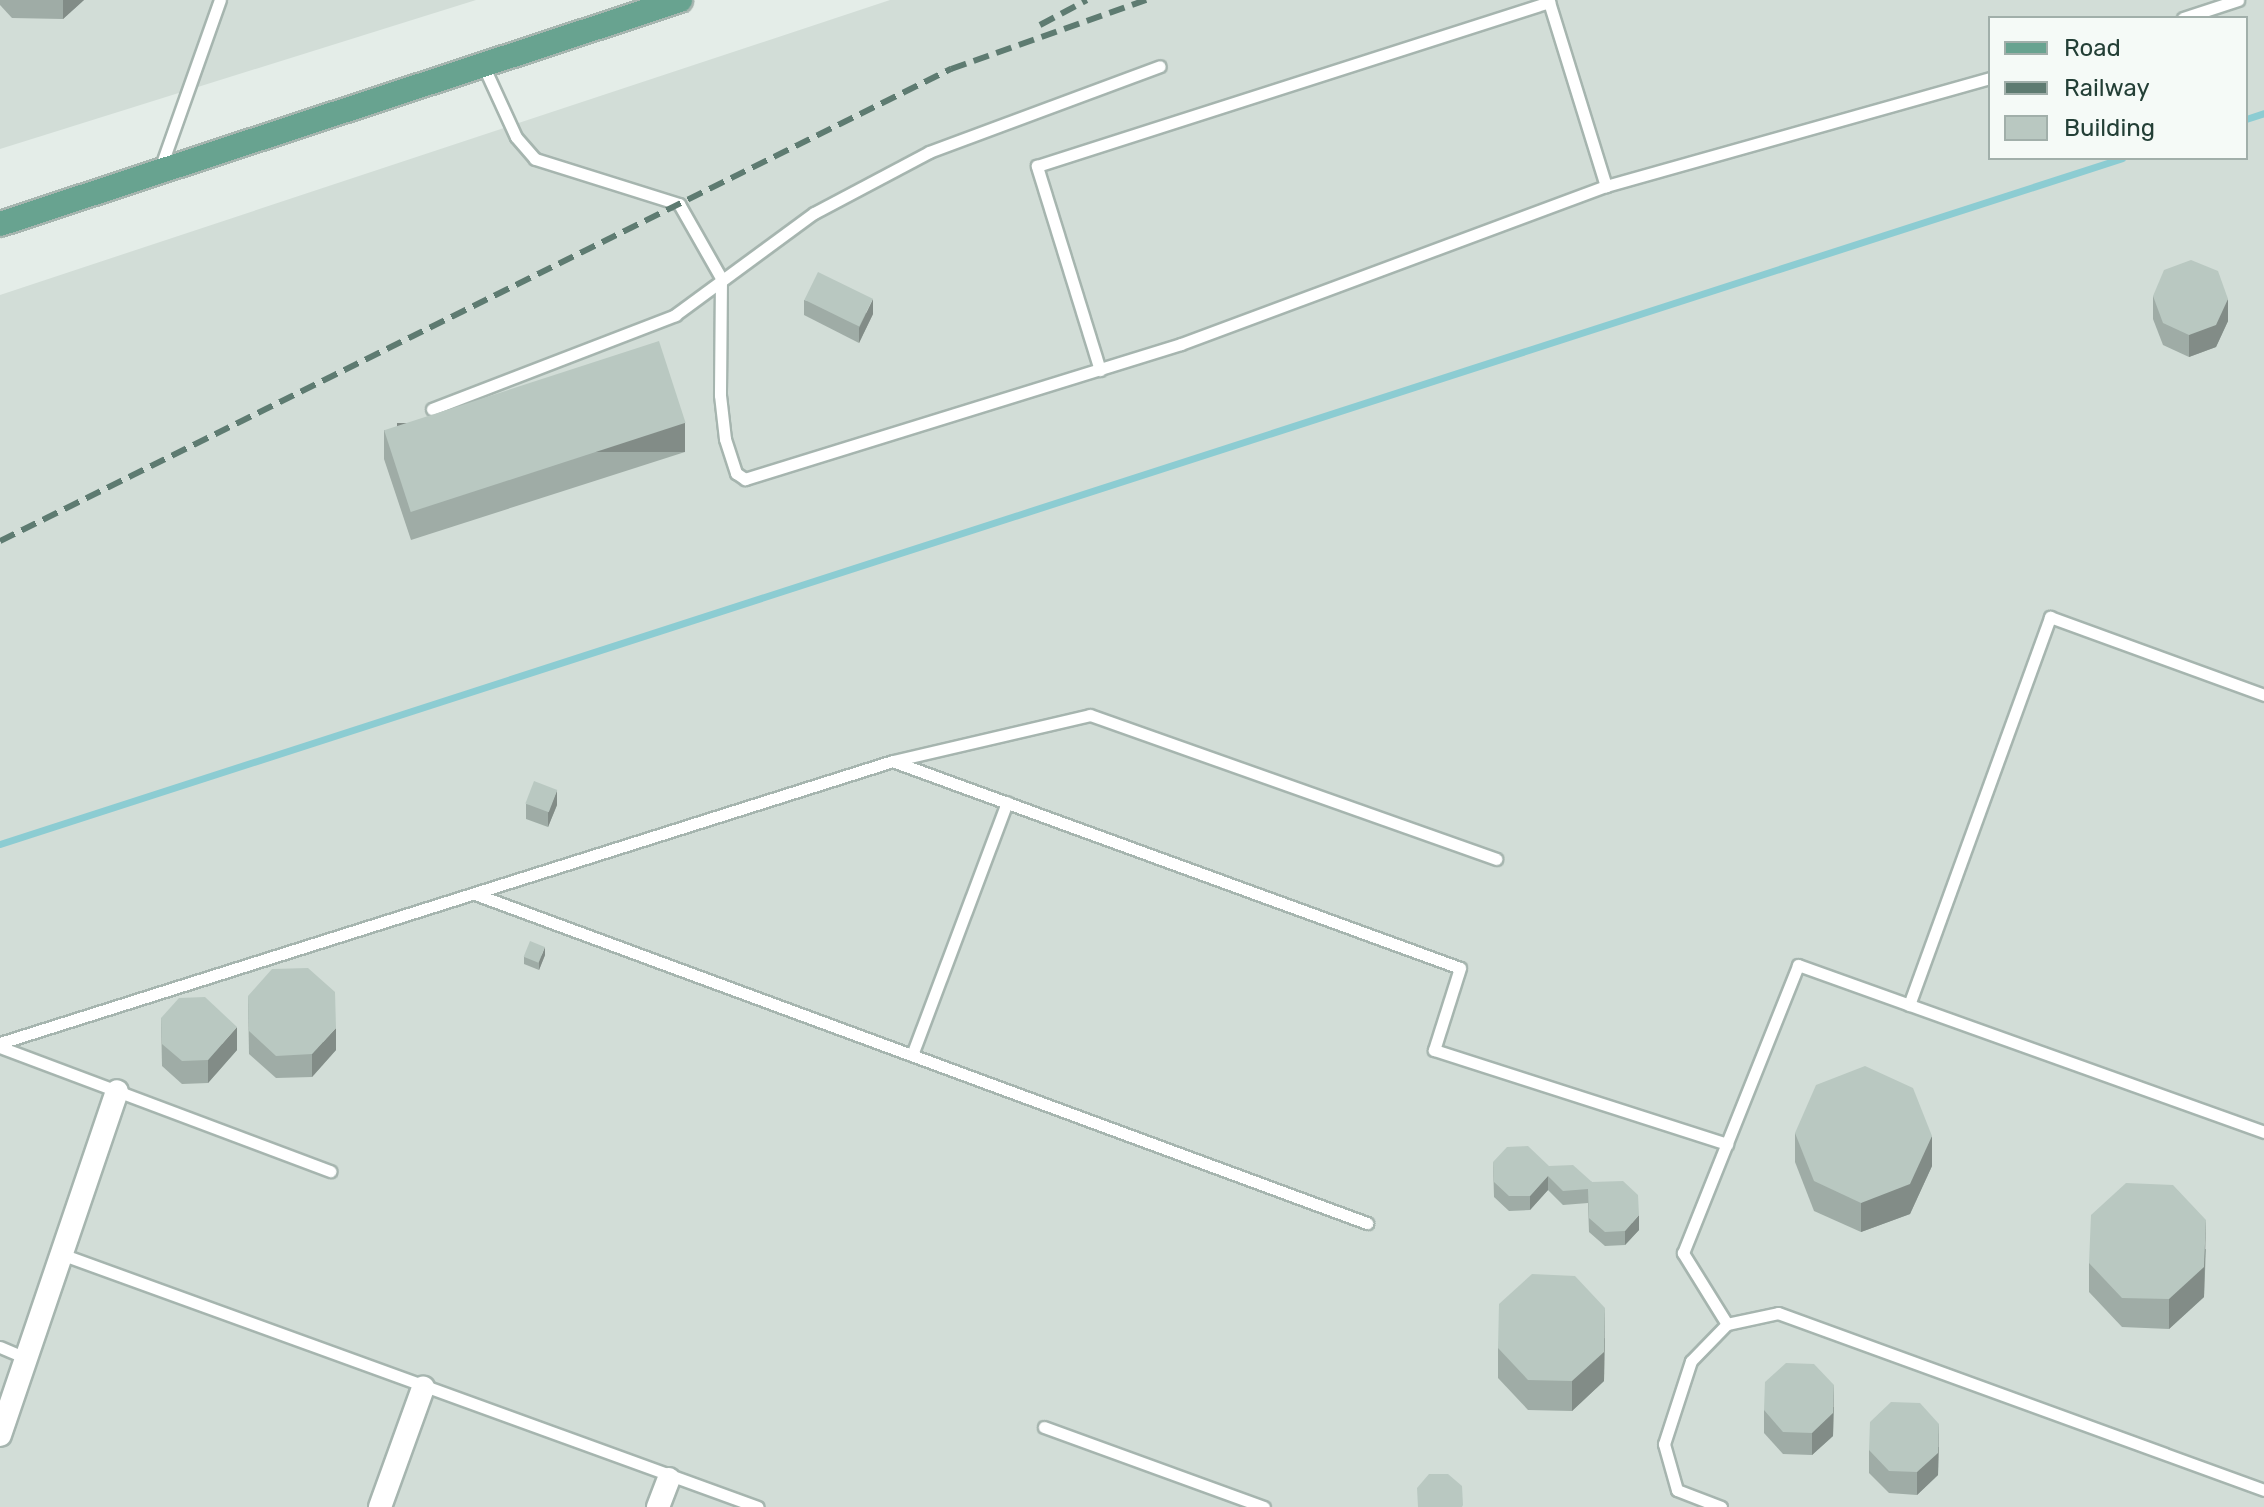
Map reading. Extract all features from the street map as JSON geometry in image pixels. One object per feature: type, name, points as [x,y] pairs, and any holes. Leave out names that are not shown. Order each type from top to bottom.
[{"type":"main road","points":[[0,224],[680,0]]},
{"type":"street","points":[[0,1435],[117,1091]]},
{"type":"street","points":[[380,1507],[423,1388]]},
{"type":"street","points":[[658,1507],[669,1479]]},
{"type":"lane","points":[[159,172],[220,0]]},
{"type":"lane","points":[[2189,16],[2238,0]]},
{"type":"lane","points":[[1100,370],[1037,166],[1549,2],[1606,186]]},
{"type":"lane","points":[[483,65],[516,137],[535,159],[679,204],[721,278],[720,395],[725,439],[736,473],[745,479],[1100,370],[1606,186],[1988,79]]},
{"type":"lane","points":[[432,409],[675,315],[721,278],[814,213],[929,152],[1160,66]]},
{"type":"lane","points":[[1909,1005],[2050,617],[2264,695]]},
{"type":"lane","points":[[0,1045],[893,761],[1090,715],[1496,859]]},
{"type":"lane","points":[[893,761],[1460,968],[1434,1050],[1727,1144]]},
{"type":"lane","points":[[912,1055],[1007,802]]},
{"type":"lane","points":[[475,894],[1367,1223]]},
{"type":"lane","points":[[1727,1324],[1683,1253],[1798,965],[2264,1132]]},
{"type":"lane","points":[[0,1045],[330,1171]]},
{"type":"lane","points":[[61,1254],[669,1479],[758,1507]]},
{"type":"lane","points":[[1721,1507],[1677,1490],[1664,1444],[1691,1361],[1727,1324],[1778,1313],[2264,1490]]},
{"type":"lane","points":[[0,1347],[26,1358]]},
{"type":"lane","points":[[1044,1427],[1264,1507]]},
{"type":"shaded area","points":[[0,0],[476,0],[0,149]]},
{"type":"shaded area","points":[[890,0],[2264,0],[2264,1507],[0,1507],[0,295]]},
{"type":"building","points":[[2191,260],[2218,271],[2228,299],[2216,325],[2189,335],[2163,323],[2153,296],[2164,270]]},
{"type":"building","points":[[818,272],[873,299],[859,327],[804,300]]},
{"type":"building","points":[[659,341],[686,423],[411,512],[384,430]]},
{"type":"building","points":[[534,781],[557,790],[549,812],[525,803]]},
{"type":"building","points":[[530,941],[545,947],[538,963],[524,957]]},
{"type":"building","points":[[308,968],[335,992],[336,1028],[312,1054],[276,1056],[249,1031],[248,996],[272,969]]},
{"type":"building","points":[[205,997],[237,1027],[208,1060],[182,1061],[162,1044],[161,1018],[179,998]]},
{"type":"building","points":[[1865,1066],[1913,1088],[1932,1136],[1910,1184],[1861,1203],[1814,1181],[1795,1133],[1816,1085]]},
{"type":"building","points":[[1528,1146],[1549,1166],[1573,1165],[1592,1182],[1623,1181],[1638,1195],[1639,1215],[1625,1231],[1605,1232],[1589,1218],[1588,1189],[1563,1191],[1548,1176],[1530,1196],[1509,1196],[1494,1182],[1493,1162],[1507,1147]]},
{"type":"building","points":[[2126,1183],[2173,1185],[2206,1220],[2204,1267],[2169,1299],[2122,1298],[2089,1263],[2091,1215]]},
{"type":"building","points":[[1532,1274],[1575,1276],[1605,1308],[1604,1352],[1572,1381],[1528,1380],[1498,1348],[1499,1304]]},
{"type":"building","points":[[1786,1363],[1814,1364],[1834,1385],[1833,1413],[1812,1433],[1783,1432],[1764,1410],[1765,1382]]},
{"type":"building","points":[[1891,1402],[1920,1403],[1939,1424],[1938,1453],[1917,1472],[1889,1471],[1869,1450],[1870,1422]]},
{"type":"building","points":[[1429,1474],[1448,1474],[1462,1486],[1462,1507],[1418,1507],[1417,1488]]},
{"type":"waterway","points":[[2248,118],[2264,113]]},
{"type":"waterway","points":[[0,844],[2116,160]]},
{"type":"railway","points":[[1040,25],[1087,0]]},
{"type":"railway","points":[[0,541],[951,69],[1146,0]]}]
